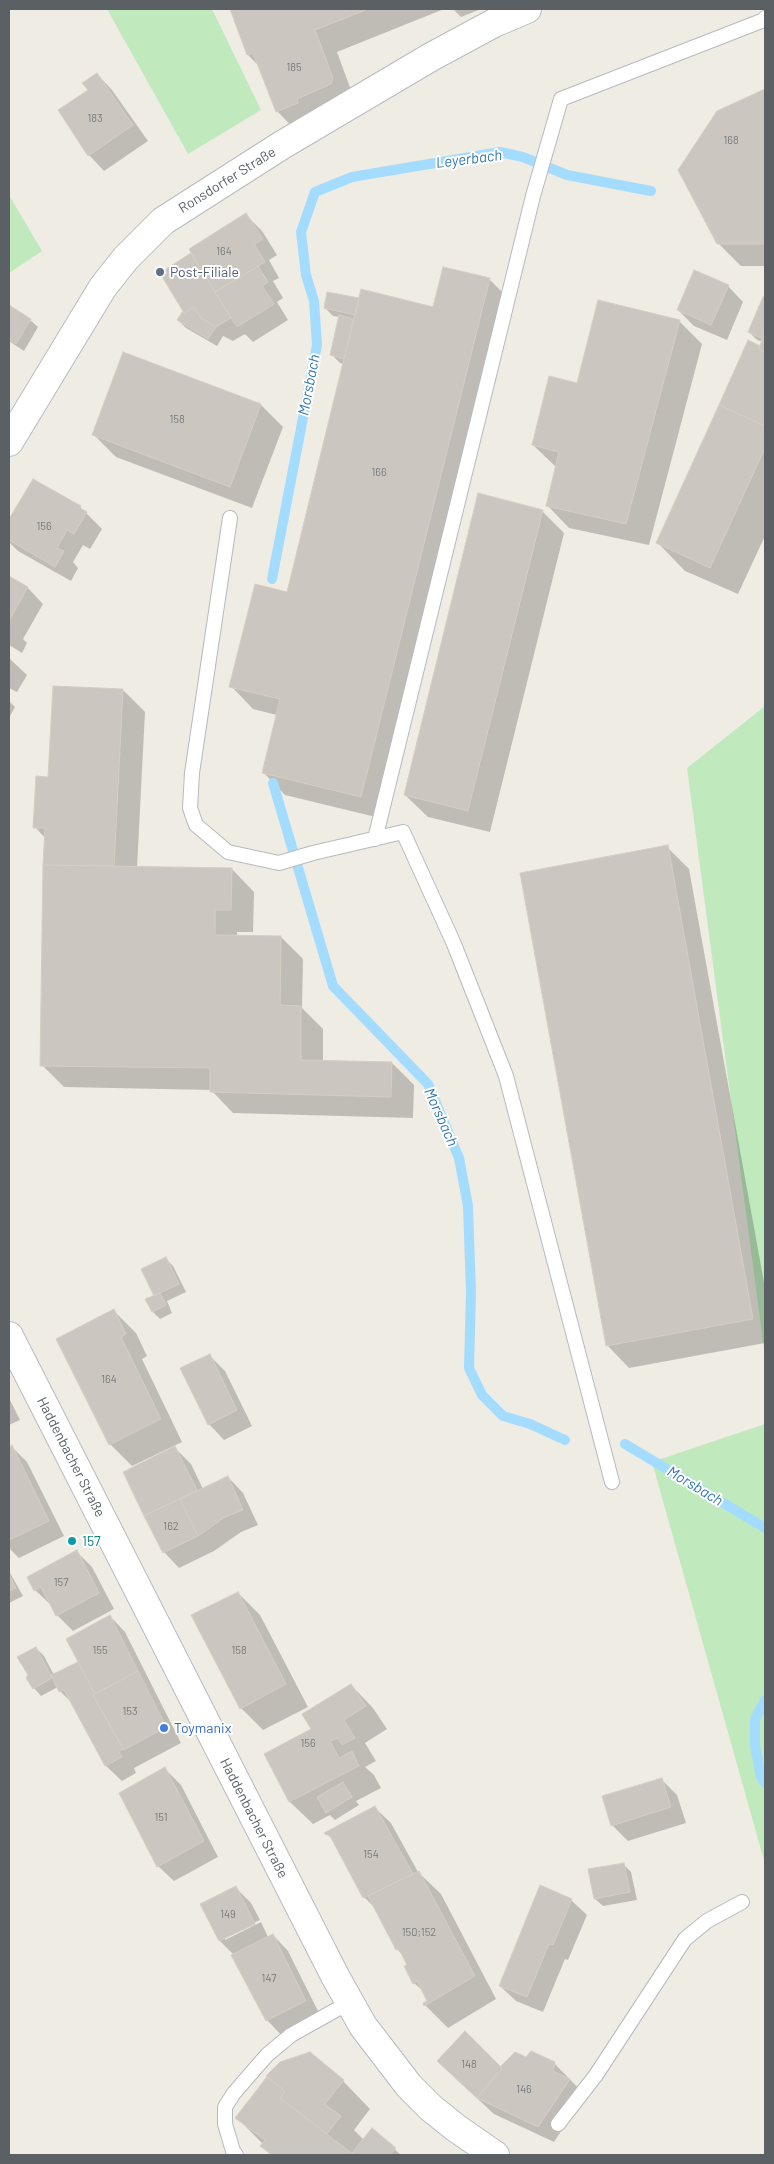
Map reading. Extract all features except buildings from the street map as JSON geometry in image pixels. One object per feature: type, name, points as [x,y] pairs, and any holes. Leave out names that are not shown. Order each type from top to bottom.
[{"type":"main road","name":"Ronsdorfer Straße","points":[[9,442],[103,287],[126,258],[162,221],[282,145],[431,56],[494,23],[527,9]]},
{"type":"main road","name":"Haddenbacher Straße","points":[[9,1336],[363,2026],[409,2086],[456,2128],[495,2155]]},
{"type":"lane","points":[[375,839],[534,196],[561,99],[765,18]]},
{"type":"lane","points":[[230,518],[192,773],[190,808],[196,825],[228,852],[279,863],[403,832],[454,944],[506,1076],[612,1482]]},
{"type":"lane","points":[[558,2124],[596,2075],[685,1939],[707,1921],[742,1902]]},
{"type":"lane","points":[[236,2155],[224,2124],[225,2107],[234,2093],[267,2055],[291,2035],[350,2002]]},
{"type":"green space","points":[[107,9],[212,9],[261,110],[188,154]]},
{"type":"green space","points":[[9,195],[42,251],[9,273]]},
{"type":"green space","points":[[765,706],[765,1357],[687,768]]},
{"type":"green space","points":[[765,1424],[765,1864],[652,1462]]},
{"type":"waterway","name":"Morsbach","points":[[272,579],[317,345],[314,301],[306,275],[301,232],[315,192],[352,177],[500,152],[523,157],[567,175],[651,191]]},
{"type":"waterway","name":"Morsbach","points":[[273,783],[333,986],[428,1084],[459,1158],[468,1206],[471,1293],[469,1368],[482,1395],[503,1416],[530,1424],[565,1440]]},
{"type":"waterway","name":"Morsbach","points":[[625,1444],[765,1528]]},
{"type":"waterway","name":"Morsbach","points":[[765,1700],[755,1719],[755,1746],[761,1777],[765,1783]]},
{"type":"place","name":"Post-Filiale","points":[[160,272]]},
{"type":"place","name":"157","points":[[72,1541]]},
{"type":"place","name":"Toymanix","points":[[164,1728]]},
{"type":"water label","name":"Leyerbach","points":[[469,159]]}]
